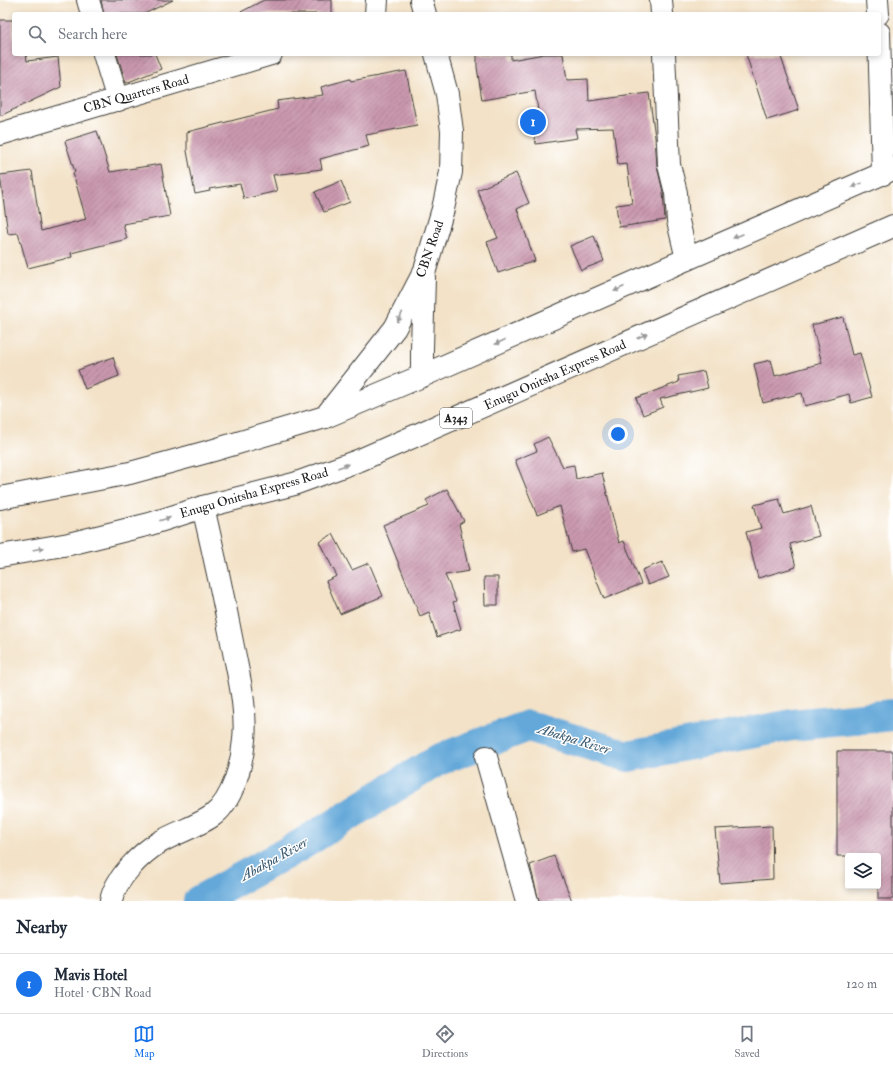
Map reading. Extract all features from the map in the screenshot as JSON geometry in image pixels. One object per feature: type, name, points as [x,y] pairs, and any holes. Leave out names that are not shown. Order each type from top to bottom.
[{"type":"main road","points":[[88,0],[91,12]]},
{"type":"main road","points":[[376,12],[378,5],[377,0]]},
{"type":"main road","points":[[421,0],[424,12]]},
{"type":"main road","points":[[662,0],[662,12]]},
{"type":"main road","points":[[877,0],[878,12]]},
{"type":"main road","points":[[105,56],[118,100]]},
{"type":"main road","name":"CBN Quarters Road","points":[[0,134],[264,56]]},
{"type":"main road","name":"CBN Road","points":[[325,417],[395,328],[425,270],[443,209],[451,172],[452,130],[447,94],[437,56]]},
{"type":"main road","points":[[664,56],[669,165],[676,193],[678,221],[687,258]]},
{"type":"main road","points":[[0,498],[130,472],[214,450],[325,417],[422,376],[687,258],[888,172],[880,56]]},
{"type":"main road","name":"Enugu Onitsha Express Road","points":[[0,556],[69,544],[150,524],[203,507],[294,484],[360,460],[893,226]]},
{"type":"main road","points":[[422,376],[422,328],[425,270]]},
{"type":"main road","points":[[111,901],[118,882],[137,860],[159,842],[200,823],[220,809],[235,783],[240,763],[244,739],[243,704],[217,565],[203,507]]},
{"type":"main road","points":[[486,757],[527,901]]},
{"type":"building","points":[[101,0],[173,0],[148,12],[104,12]]},
{"type":"building","points":[[264,0],[332,0],[332,12],[241,12]]},
{"type":"building","points":[[0,20],[12,20],[12,56],[26,56],[27,61],[58,57],[61,87],[0,116]]},
{"type":"building","points":[[118,56],[156,56],[161,69],[126,83]]},
{"type":"building","points":[[477,56],[511,56],[511,60],[533,56],[563,56],[567,80],[588,79],[589,101],[649,93],[657,166],[663,192],[665,220],[619,227],[616,205],[632,203],[627,164],[618,165],[613,128],[575,129],[577,138],[536,144],[533,125],[540,124],[535,91],[482,100],[477,67]]},
{"type":"building","points":[[747,56],[781,56],[799,110],[767,120]]},
{"type":"building","points":[[406,71],[417,125],[366,135],[369,146],[320,159],[322,169],[273,175],[277,191],[244,199],[240,184],[209,189],[210,191],[195,194],[187,151],[187,132],[278,109],[277,101],[323,95],[321,87],[350,79],[351,81]]},
{"type":"building","points":[[97,131],[110,172],[161,164],[170,216],[123,224],[127,239],[71,253],[72,257],[28,268],[18,233],[8,234],[0,175],[32,171],[41,231],[86,219],[73,173],[75,172],[65,141]]},
{"type":"building","points":[[516,173],[529,203],[517,209],[535,261],[498,273],[487,242],[498,238],[477,190]]},
{"type":"building","points":[[341,181],[350,202],[324,212],[315,192]]},
{"type":"building","points":[[594,236],[604,261],[581,270],[570,246]]},
{"type":"building","points":[[843,317],[852,355],[860,353],[872,397],[851,403],[849,394],[805,406],[802,393],[763,403],[754,364],[771,360],[775,376],[822,363],[812,325]]},
{"type":"building","points":[[113,357],[119,376],[85,389],[78,370]]},
{"type":"building","points":[[704,371],[708,388],[660,399],[663,407],[643,415],[636,398],[679,382],[678,376]]},
{"type":"building","points":[[548,437],[563,467],[574,465],[576,479],[602,473],[619,543],[624,541],[641,584],[604,599],[584,549],[572,552],[560,506],[537,515],[515,460],[537,451],[534,444]]},
{"type":"building","points":[[447,489],[464,521],[459,524],[469,571],[445,575],[456,601],[453,602],[461,629],[437,637],[429,612],[420,616],[383,525],[429,506],[426,500]]},
{"type":"building","points":[[779,499],[784,514],[811,506],[819,536],[790,544],[796,567],[758,578],[746,532],[761,528],[754,505]]},
{"type":"building","points":[[333,534],[352,570],[369,563],[383,596],[340,614],[326,581],[337,576],[319,542]]},
{"type":"building","points":[[662,562],[669,577],[648,585],[642,570]]},
{"type":"building","points":[[484,577],[498,577],[498,605],[485,605]]},
{"type":"building","points":[[837,751],[893,751],[893,899],[878,899],[878,889],[881,889],[881,853],[845,853],[845,856],[837,856]]},
{"type":"building","points":[[772,826],[773,879],[720,883],[715,829]]},
{"type":"building","points":[[554,856],[572,901],[539,901],[530,865]]},
{"type":"waterway","name":"Abakpa River","points":[[199,901],[299,846],[438,760],[528,726],[628,756],[792,725],[893,715]]},
{"type":"place","name":"Mavis Hotel","points":[[533,122]]}]
